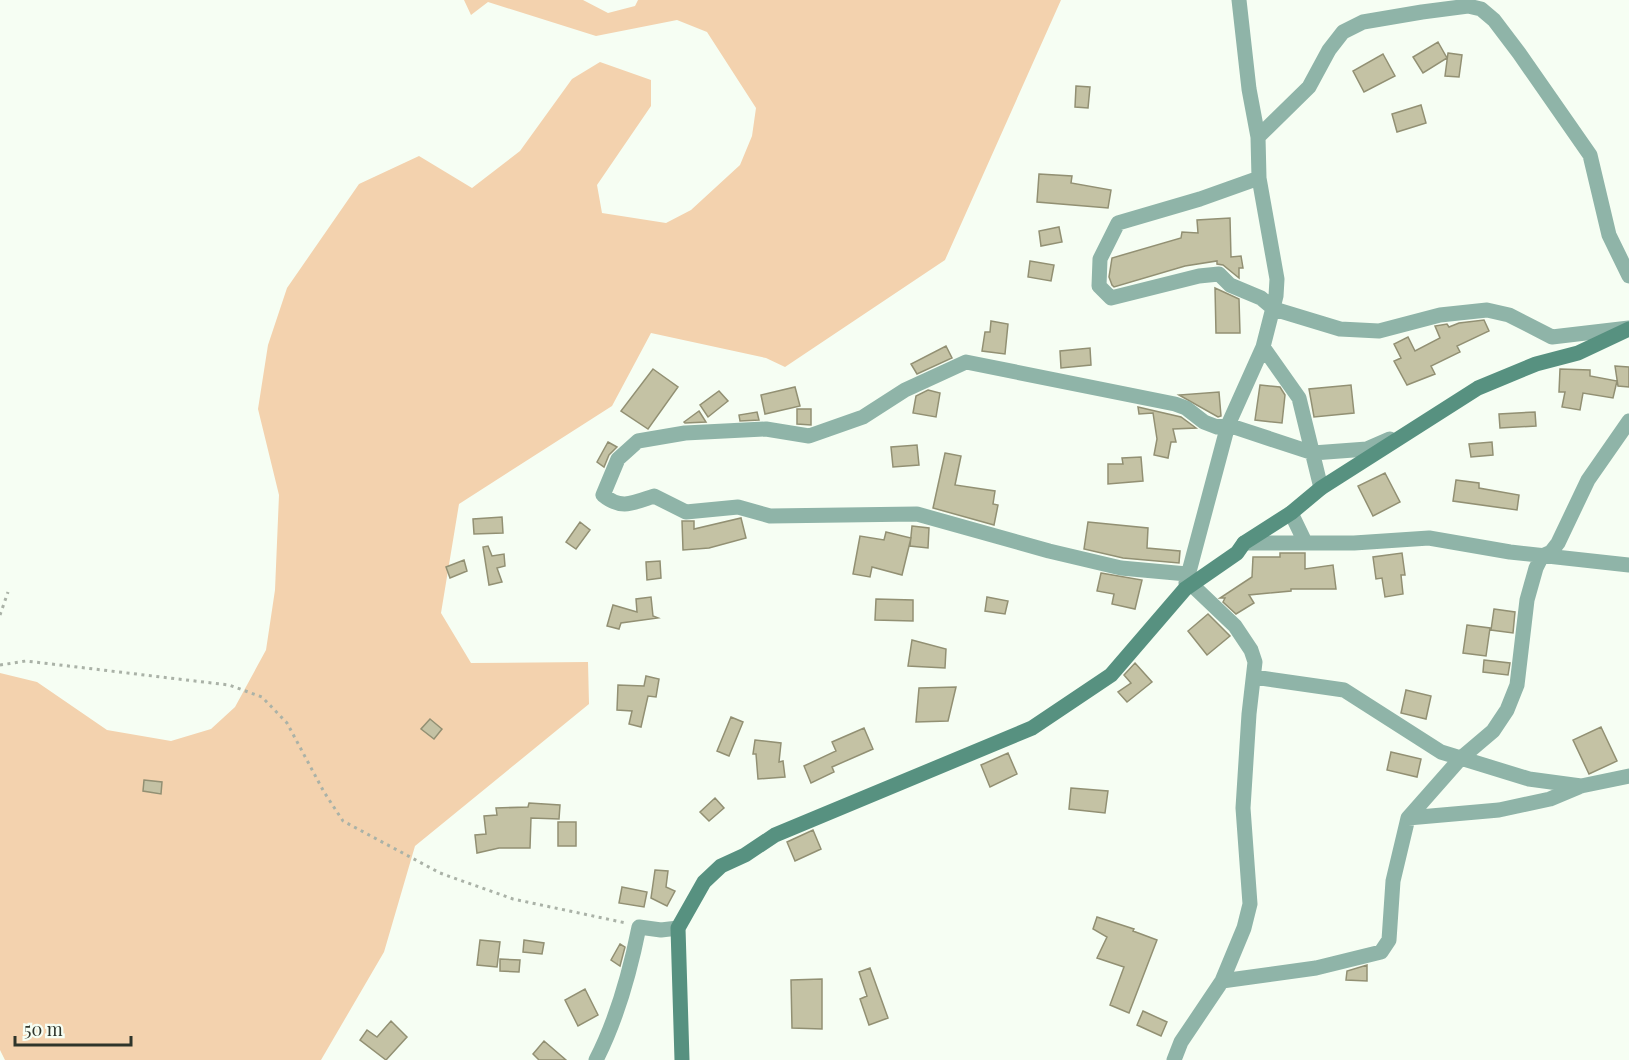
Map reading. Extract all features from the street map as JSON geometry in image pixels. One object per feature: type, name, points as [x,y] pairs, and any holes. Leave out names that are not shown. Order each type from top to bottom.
[{"type":"main road","points":[[682,1060],[678,928],[704,882],[721,866],[745,855],[775,835],[1012,737],[1067,706],[1111,675],[1188,583],[1237,553],[1244,543],[1291,513],[1322,489],[1413,429],[1488,384],[1536,364],[1578,352],[1629,328]]},
{"type":"street","points":[[1188,583],[1228,425],[1263,347],[1274,309],[1276,279],[1259,178],[1258,137],[1249,89],[1239,0]]},
{"type":"street","points":[[1258,137],[1309,87],[1329,50],[1343,32],[1363,22],[1422,12],[1468,6],[1481,9],[1494,20],[1519,53],[1590,155],[1609,235],[1629,276]]},
{"type":"street","points":[[1259,178],[1200,199],[1118,223],[1100,259],[1099,285],[1111,298],[1199,276],[1219,274],[1230,285],[1260,298],[1274,309],[1340,329],[1365,332],[1379,331],[1440,315],[1487,310],[1509,315],[1552,336],[1629,328]]},
{"type":"street","points":[[1263,347],[1299,398],[1322,489]]},
{"type":"street","points":[[1174,1060],[1181,1042],[1222,981],[1244,928],[1250,904],[1243,808],[1255,662],[1241,634],[1188,583],[1049,551],[917,514],[770,516],[738,507],[686,512],[654,496],[627,504],[614,504],[603,495],[618,459],[638,441],[686,433],[766,429],[809,436],[863,417],[905,390],[966,362],[1176,404],[1216,427],[1228,425],[1313,453],[1367,448],[1413,429]]},
{"type":"street","points":[[1222,981],[1316,968],[1381,952],[1389,940],[1394,881],[1408,818],[1460,759],[1493,731],[1507,710],[1517,685],[1527,600],[1536,568],[1542,556],[1551,552],[1558,543],[1588,480],[1629,421]]},
{"type":"street","points":[[1291,513],[1305,542]]},
{"type":"street","points":[[1244,543],[1429,538],[1542,556],[1629,565]]},
{"type":"street","points":[[1254,677],[1304,683],[1353,693],[1431,746],[1460,759],[1529,779],[1581,786]]},
{"type":"street","points":[[1408,818],[1499,810],[1550,799],[1581,786],[1629,776]]},
{"type":"street","points":[[596,1060],[605,1042],[629,969],[639,927],[662,930],[678,928]]},
{"type":"path","points":[[0,615],[9,592]]},
{"type":"path","points":[[0,665],[26,661],[229,685],[262,698],[287,723],[324,792],[343,821],[440,873],[513,899],[636,926]]},
{"type":"shaded area","points":[[464,0],[583,0],[608,13],[635,6],[638,0],[1061,0],[945,260],[785,367],[766,358],[651,333],[612,406],[459,504],[441,613],[471,663],[588,662],[589,704],[415,846],[384,952],[321,1060],[5,1060],[0,1050],[0,673],[37,682],[107,730],[171,741],[211,729],[235,707],[266,650],[275,590],[279,495],[258,409],[268,345],[287,288],[359,184],[419,156],[472,188],[520,151],[572,79],[600,62],[651,80],[651,106],[597,185],[602,213],[666,223],[691,210],[740,165],[752,136],[756,108],[707,32],[677,20],[596,36],[488,2],[471,15]]},
{"type":"building","points":[[1438,42],[1447,58],[1423,73],[1413,57]]},
{"type":"building","points":[[1448,53],[1462,55],[1459,77],[1445,76]]},
{"type":"building","points":[[1383,54],[1395,76],[1364,92],[1353,71]]},
{"type":"building","points":[[1076,86],[1090,87],[1088,108],[1075,107]]},
{"type":"building","points":[[1421,105],[1426,123],[1397,132],[1392,114]]},
{"type":"building","points":[[1039,174],[1072,176],[1071,183],[1111,190],[1108,208],[1037,202]]},
{"type":"building","points":[[1230,218],[1231,257],[1241,256],[1243,268],[1239,268],[1239,278],[1223,265],[1217,264],[1217,261],[1185,266],[1114,287],[1112,285],[1109,277],[1112,258],[1181,238],[1182,232],[1198,233],[1197,220]]},
{"type":"building","points":[[1059,227],[1062,242],[1041,246],[1039,231]]},
{"type":"building","points":[[1030,261],[1054,265],[1051,281],[1028,277]]},
{"type":"building","points":[[1215,288],[1239,299],[1240,333],[1216,333]]},
{"type":"building","points":[[1484,320],[1489,331],[1457,346],[1460,352],[1431,366],[1435,374],[1407,385],[1394,361],[1401,358],[1394,344],[1408,337],[1415,351],[1440,338],[1435,326],[1447,324],[1449,327],[1459,323]]},
{"type":"building","points":[[991,321],[1008,324],[1005,354],[982,351],[985,332],[990,332]]},
{"type":"building","points":[[946,346],[952,358],[917,374],[911,364]]},
{"type":"building","points":[[1090,348],[1091,365],[1061,368],[1060,351]]},
{"type":"building","points":[[1615,366],[1629,367],[1629,387],[1618,386]]},
{"type":"building","points":[[653,369],[678,387],[648,429],[621,411]]},
{"type":"building","points":[[1560,369],[1590,370],[1590,376],[1617,381],[1613,398],[1583,393],[1580,410],[1562,407],[1565,392],[1559,392]]},
{"type":"building","points":[[1260,385],[1280,387],[1285,395],[1282,423],[1255,420]]},
{"type":"building","points":[[1351,385],[1354,413],[1314,417],[1309,389]]},
{"type":"building","points":[[795,387],[800,406],[765,414],[761,395]]},
{"type":"building","points":[[928,390],[940,393],[936,417],[913,413],[916,396]]},
{"type":"building","points":[[719,391],[728,401],[708,417],[700,405]]},
{"type":"building","points":[[1219,392],[1221,416],[1218,417],[1179,395]]},
{"type":"building","points":[[1138,407],[1181,417],[1196,428],[1173,429],[1176,442],[1171,442],[1168,458],[1154,455],[1157,439],[1153,413],[1139,414]]},
{"type":"building","points":[[797,409],[811,409],[811,425],[797,424]]},
{"type":"building","points":[[699,411],[706,422],[684,422]]},
{"type":"building","points":[[757,412],[759,420],[740,421],[739,415]]},
{"type":"building","points":[[1535,412],[1536,426],[1500,428],[1499,414]]},
{"type":"building","points":[[608,442],[617,447],[609,455],[604,467],[597,462]]},
{"type":"building","points":[[1492,442],[1493,455],[1471,457],[1469,444]]},
{"type":"building","points":[[917,445],[919,465],[893,467],[891,447]]},
{"type":"building","points":[[945,453],[961,456],[955,485],[995,491],[993,504],[998,505],[994,525],[933,508]]},
{"type":"building","points":[[1141,457],[1143,481],[1108,484],[1108,464],[1123,464],[1122,458]]},
{"type":"building","points":[[1385,473],[1400,502],[1373,516],[1358,486]]},
{"type":"building","points":[[1456,480],[1479,483],[1479,488],[1519,495],[1517,510],[1453,501]]},
{"type":"building","points":[[502,517],[503,533],[474,534],[473,519]]},
{"type":"building","points":[[741,518],[746,538],[709,548],[683,550],[682,521],[694,521],[694,529]]},
{"type":"building","points":[[580,522],[590,530],[576,549],[566,542]]},
{"type":"building","points":[[1088,522],[1148,528],[1147,548],[1180,551],[1179,563],[1123,558],[1084,549]]},
{"type":"building","points":[[912,526],[929,528],[928,548],[910,546]]},
{"type":"building","points":[[886,532],[911,538],[902,575],[872,567],[870,577],[853,574],[860,536],[884,540]]},
{"type":"building","points":[[488,546],[492,556],[504,554],[505,566],[497,568],[502,582],[489,585],[483,547]]},
{"type":"building","points":[[1280,553],[1305,553],[1305,569],[1333,565],[1336,589],[1291,589],[1291,591],[1249,595],[1254,603],[1236,614],[1223,602],[1225,598],[1220,598],[1252,577],[1253,557],[1280,557]]},
{"type":"building","points":[[1402,553],[1405,575],[1401,575],[1403,594],[1385,597],[1382,578],[1376,579],[1373,557]]},
{"type":"building","points":[[464,560],[467,571],[450,578],[446,567]]},
{"type":"building","points":[[660,561],[661,578],[647,580],[646,562]]},
{"type":"building","points":[[1101,573],[1142,580],[1135,609],[1112,604],[1114,594],[1097,591]]},
{"type":"building","points":[[651,597],[653,616],[658,618],[621,623],[619,629],[607,626],[613,605],[637,612],[636,599]]},
{"type":"building","points":[[987,597],[1008,601],[1005,614],[985,611]]},
{"type":"building","points":[[876,599],[913,600],[913,621],[875,620]]},
{"type":"building","points":[[1494,609],[1515,612],[1513,633],[1491,630]]},
{"type":"building","points":[[1208,614],[1230,636],[1207,655],[1188,631]]},
{"type":"building","points":[[1467,625],[1490,628],[1486,656],[1463,653]]},
{"type":"building","points":[[912,640],[946,649],[945,668],[908,666]]},
{"type":"building","points":[[1484,660],[1510,663],[1508,675],[1483,672]]},
{"type":"building","points":[[1135,663],[1152,682],[1127,702],[1118,692],[1131,683],[1124,675]]},
{"type":"building","points":[[646,676],[659,679],[656,697],[648,696],[641,727],[629,724],[632,711],[617,710],[618,685],[644,686]]},
{"type":"building","points":[[956,687],[948,721],[916,722],[919,688]]},
{"type":"building","points":[[1406,690],[1431,696],[1426,719],[1401,713]]},
{"type":"building","points":[[731,717],[743,722],[729,756],[717,751]]},
{"type":"building","points":[[430,719],[442,729],[434,739],[421,729]]},
{"type":"building","points":[[1601,727],[1617,761],[1589,774],[1573,740]]},
{"type":"building","points":[[864,728],[873,749],[832,767],[834,772],[811,783],[804,766],[836,751],[832,742]]},
{"type":"building","points":[[755,740],[781,743],[779,762],[783,761],[785,777],[758,779],[756,754],[753,754]]},
{"type":"building","points":[[1391,752],[1421,759],[1417,777],[1387,770]]},
{"type":"building","points":[[1008,753],[1017,774],[990,787],[981,765]]},
{"type":"building","points":[[144,780],[162,782],[161,794],[143,791]]},
{"type":"building","points":[[1071,788],[1108,791],[1105,813],[1069,809]]},
{"type":"building","points":[[715,798],[724,808],[709,821],[700,812]]},
{"type":"building","points":[[529,803],[560,805],[559,819],[531,818],[530,848],[499,848],[477,853],[475,835],[486,834],[484,816],[497,815],[496,808],[528,807]]},
{"type":"building","points":[[558,822],[576,822],[576,846],[558,846]]},
{"type":"building","points":[[813,830],[821,849],[795,861],[787,842]]},
{"type":"building","points":[[655,870],[668,871],[666,887],[675,891],[667,906],[651,898]]},
{"type":"building","points":[[622,887],[647,892],[644,907],[619,903]]},
{"type":"building","points":[[1097,917],[1134,929],[1133,931],[1157,940],[1129,1013],[1110,1005],[1124,967],[1097,958],[1107,937],[1093,929]]},
{"type":"building","points":[[480,940],[500,942],[497,967],[477,965]]},
{"type":"building","points":[[524,940],[544,943],[542,954],[523,952]]},
{"type":"building","points":[[620,944],[625,947],[620,966],[611,960]]},
{"type":"building","points":[[500,959],[520,960],[519,972],[500,971]]},
{"type":"building","points":[[1367,965],[1367,981],[1346,980],[1347,971]]},
{"type":"building","points":[[870,968],[888,1018],[869,1025],[860,999],[867,996],[859,972]]},
{"type":"building","points":[[822,979],[822,1029],[792,1028],[791,980]]},
{"type":"building","points":[[585,989],[598,1015],[578,1026],[565,1000]]},
{"type":"building","points":[[1143,1011],[1167,1022],[1161,1036],[1137,1025]]},
{"type":"building","points":[[391,1021],[407,1037],[386,1060],[360,1040],[367,1030],[377,1037]]},
{"type":"building","points":[[544,1041],[566,1060],[539,1060],[533,1054]]}]
